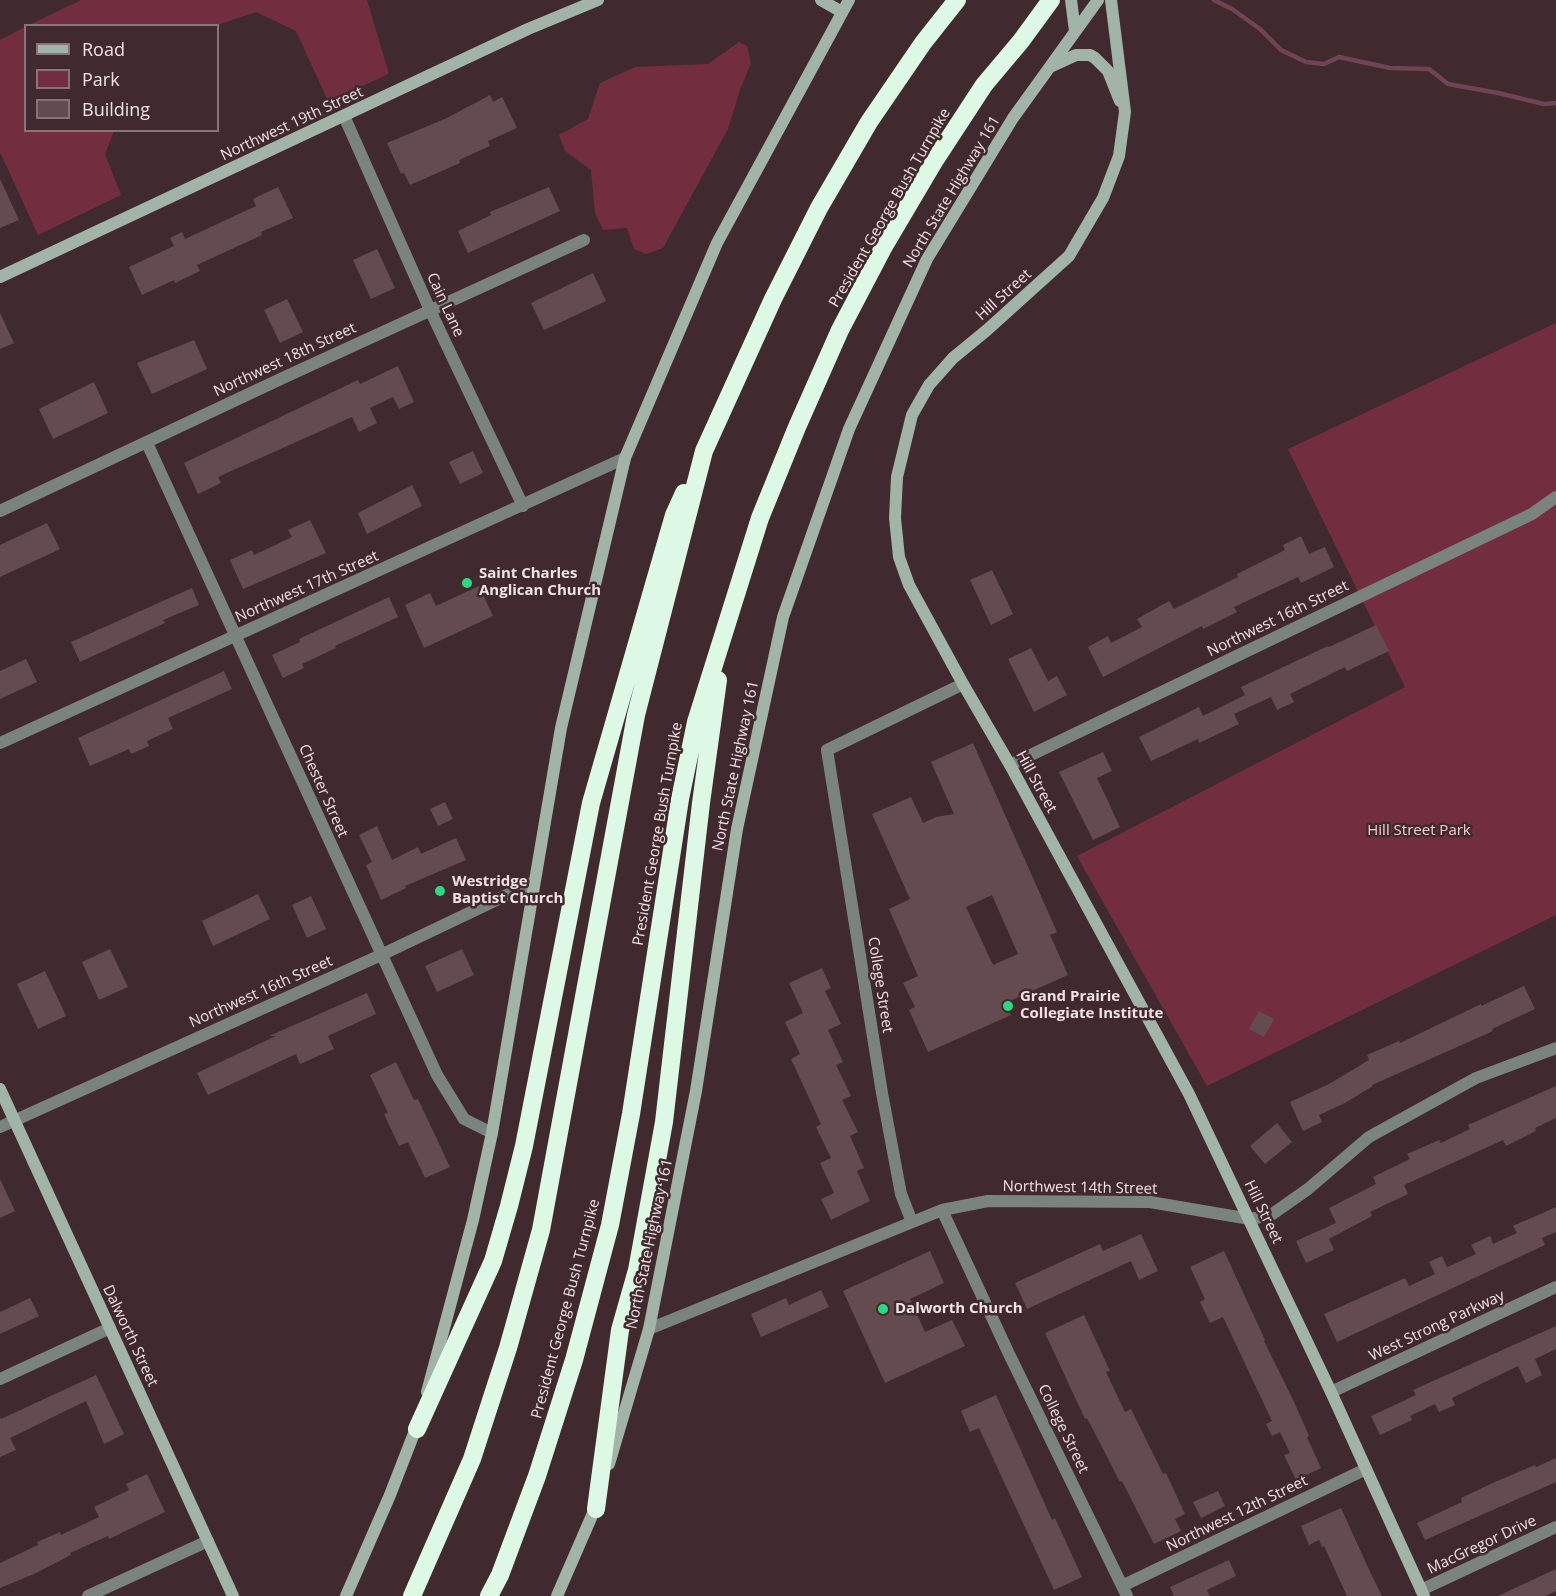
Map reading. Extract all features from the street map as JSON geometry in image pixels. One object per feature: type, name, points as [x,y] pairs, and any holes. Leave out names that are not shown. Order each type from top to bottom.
[{"type":"highway","points":[[417,1429],[493,1261],[506,1217],[524,1146],[591,803],[674,515],[772,299],[819,208],[869,122],[923,43],[957,0]]},
{"type":"highway","name":"President George Bush Turnpike","points":[[489,1596],[500,1575],[537,1476],[574,1360],[610,1225],[631,1114],[680,799],[696,722],[760,518],[840,330],[884,248],[935,160],[984,85],[1021,41],[1051,0]]},
{"type":"highway","points":[[1021,41],[1058,0]]},
{"type":"highway","points":[[412,1596],[472,1459],[508,1348],[541,1230],[636,715],[704,451]]},
{"type":"highway","points":[[596,1509],[620,1330],[637,1270],[664,1122],[700,803],[725,627]]},
{"type":"main road","name":"Northwest 19th Street","points":[[0,277],[528,29],[598,0]]},
{"type":"main road","points":[[821,0],[842,12]]},
{"type":"main road","points":[[346,1596],[417,1429],[473,1220],[492,1133],[561,728],[625,458],[717,243],[849,0]]},
{"type":"main road","points":[[1071,0],[1075,31]]},
{"type":"main road","name":"North State Highway 161","points":[[557,1596],[596,1509],[649,1329],[696,1091],[737,829],[783,617],[849,429],[927,259],[1013,118],[1098,0]]},
{"type":"main road","name":"Hill Street","points":[[1111,0],[1125,112],[1119,156],[1103,198],[1069,256],[996,323],[953,358],[930,383],[912,415],[897,477],[895,518],[899,557],[909,585],[1184,1084],[1332,1392],[1423,1593]]},
{"type":"main road","points":[[1051,66],[1076,55],[1095,58],[1108,71],[1125,112]]},
{"type":"main road","name":"Dalworth Street","points":[[0,1089],[233,1596]]},
{"type":"street","name":"Cain Lane","points":[[344,116],[430,310],[523,506]]},
{"type":"street","name":"Northwest 18th Street","points":[[0,511],[584,240]]},
{"type":"street","name":"Chester Street","points":[[147,443],[437,1075],[464,1119],[492,1133]]},
{"type":"street","name":"Northwest 17th Street","points":[[0,743],[625,458]]},
{"type":"street","name":"Northwest 16th Street","points":[[1010,765],[1532,514],[1556,497]]},
{"type":"street","name":"College Street","points":[[912,1222],[901,1194],[882,1093],[827,750],[963,684]]},
{"type":"street","name":"Northwest 16th Street","points":[[0,1127],[381,955],[534,882]]},
{"type":"street","name":"Northwest 14th Street","points":[[649,1329],[942,1210],[988,1201],[1150,1202],[1250,1219],[1271,1215],[1308,1189],[1369,1137],[1476,1078],[1556,1048]]},
{"type":"street","name":"College Street","points":[[942,1210],[1124,1591]]},
{"type":"street","name":"West Strong Parkway","points":[[1332,1392],[1556,1287]]},
{"type":"street","points":[[0,1379],[110,1328]]},
{"type":"street","name":"Northwest 12th Street","points":[[1124,1591],[1366,1469]]},
{"type":"street","name":"MacGregor Drive","points":[[1423,1593],[1556,1527]]},
{"type":"street","points":[[88,1596],[208,1541]]},
{"type":"green space","points":[[81,0],[367,0],[389,74],[328,101],[296,31],[256,12],[219,24],[31,24]]},
{"type":"green space","points":[[24,28],[24,132],[114,132],[105,154],[121,195],[38,235],[0,152],[0,40]]},
{"type":"green space","points":[[739,42],[747,46],[751,63],[728,129],[663,248],[646,254],[634,249],[627,228],[603,230],[595,213],[591,170],[565,151],[559,135],[588,119],[600,83],[635,67],[708,64]]},
{"type":"green space","name":"Hill Street Park","points":[[1556,323],[1556,915],[1207,1086],[1077,856],[1405,687],[1288,449]]},
{"type":"building","points":[[490,95],[493,102],[502,97],[517,128],[488,141],[490,146],[459,160],[460,163],[410,185],[404,173],[401,174],[387,143],[447,118]]},
{"type":"building","points":[[0,179],[19,220],[0,228]]},
{"type":"building","points":[[278,187],[293,218],[197,265],[200,271],[142,295],[129,267],[174,246],[170,238],[182,232],[185,239],[256,206],[253,199]]},
{"type":"building","points":[[549,187],[560,211],[468,253],[458,231],[491,215],[490,212]]},
{"type":"building","points":[[377,249],[395,288],[371,299],[353,260]]},
{"type":"building","points":[[593,273],[606,301],[544,330],[531,303]]},
{"type":"building","points":[[287,299],[303,332],[280,343],[264,310]]},
{"type":"building","points":[[0,313],[14,343],[0,349]]},
{"type":"building","points":[[194,340],[207,369],[152,394],[137,363]]},
{"type":"building","points":[[398,366],[414,402],[399,409],[393,397],[370,408],[377,423],[359,432],[352,417],[218,477],[221,483],[198,494],[184,463],[358,380],[360,384]]},
{"type":"building","points":[[94,382],[108,413],[53,439],[39,409]]},
{"type":"building","points":[[473,451],[483,473],[460,484],[449,462]]},
{"type":"building","points":[[412,485],[422,506],[367,534],[358,513]]},
{"type":"building","points":[[310,520],[326,553],[243,589],[230,560],[252,550],[254,555],[292,537],[288,530]]},
{"type":"building","points":[[47,523],[60,549],[0,577],[0,545]]},
{"type":"building","points":[[1301,536],[1309,554],[1325,547],[1334,567],[1301,583],[1298,577],[1234,607],[1237,612],[1203,629],[1202,626],[1103,677],[1088,647],[1108,636],[1111,643],[1142,627],[1137,619],[1169,601],[1174,609],[1238,577],[1237,574],[1285,550],[1283,545]]},
{"type":"building","points":[[992,570],[1013,614],[991,625],[970,580]]},
{"type":"building","points":[[479,586],[493,616],[424,648],[405,605],[430,593],[436,606]]},
{"type":"building","points":[[192,588],[199,605],[163,620],[165,623],[80,662],[71,642]]},
{"type":"building","points":[[389,597],[398,617],[335,646],[336,648],[302,664],[304,668],[283,678],[272,655],[300,642],[299,639]]},
{"type":"building","points":[[1376,625],[1389,651],[1347,671],[1345,667],[1290,694],[1294,702],[1277,710],[1271,697],[1234,714],[1239,724],[1199,743],[1198,739],[1151,761],[1139,737],[1199,707],[1203,716],[1245,695],[1241,687]]},
{"type":"building","points":[[1031,648],[1048,681],[1057,676],[1067,695],[1034,712],[1008,659]]},
{"type":"building","points":[[26,659],[37,682],[0,699],[0,671]]},
{"type":"building","points":[[224,671],[232,689],[168,718],[173,729],[147,741],[149,746],[131,754],[129,749],[90,766],[78,738]]},
{"type":"building","points":[[973,743],[1057,932],[1050,935],[1068,975],[1005,1003],[1011,1015],[928,1052],[909,1010],[915,1007],[903,983],[918,976],[889,909],[910,899],[872,814],[911,797],[923,823],[936,817],[954,814],[931,762]],"holes":[[[992,895],[1018,954],[993,965],[966,907]]]},
{"type":"building","points":[[1103,752],[1112,771],[1097,778],[1120,827],[1093,840],[1059,772]]},
{"type":"building","points":[[445,802],[453,819],[438,826],[430,809]]},
{"type":"building","points":[[377,826],[392,860],[418,847],[421,854],[456,838],[466,860],[405,886],[406,888],[381,900],[366,865],[372,862],[359,835]]},
{"type":"building","points":[[258,894],[270,919],[213,946],[202,921]]},
{"type":"building","points":[[311,896],[326,929],[307,938],[292,905]]},
{"type":"building","points":[[110,949],[128,987],[99,1000],[82,962]]},
{"type":"building","points":[[462,949],[474,975],[437,992],[425,966]]},
{"type":"building","points":[[822,968],[831,988],[825,991],[841,1024],[828,1030],[843,1062],[836,1065],[851,1096],[842,1100],[858,1132],[850,1136],[864,1168],[857,1171],[870,1201],[831,1220],[821,1199],[834,1193],[820,1163],[831,1158],[816,1127],[821,1124],[791,1059],[800,1054],[785,1022],[803,1013],[789,983]]},
{"type":"building","points":[[45,971],[66,1016],[38,1029],[17,984]]},
{"type":"building","points":[[1524,986],[1535,1009],[1492,1029],[1493,1031],[1372,1085],[1345,1103],[1319,1115],[1322,1122],[1303,1131],[1290,1102],[1329,1084],[1369,1060],[1367,1055],[1399,1041],[1400,1043]]},
{"type":"building","points":[[367,993],[376,1014],[328,1036],[334,1049],[300,1064],[296,1054],[208,1095],[197,1073],[276,1036],[269,1036]]},
{"type":"building","points":[[1259,1011],[1274,1019],[1264,1037],[1249,1029]]},
{"type":"building","points":[[396,1062],[414,1100],[418,1099],[450,1167],[425,1178],[408,1142],[399,1146],[384,1114],[388,1113],[370,1075]]},
{"type":"building","points":[[1556,1086],[1556,1118],[1506,1146],[1503,1140],[1404,1185],[1408,1194],[1370,1212],[1372,1216],[1329,1239],[1334,1250],[1306,1263],[1296,1241],[1336,1223],[1329,1208],[1376,1184],[1373,1177],[1410,1159],[1407,1154],[1439,1140],[1441,1143],[1470,1129],[1468,1125]]},
{"type":"building","points":[[1277,1123],[1292,1142],[1265,1164],[1250,1146]]},
{"type":"building","points":[[0,1179],[15,1211],[0,1218]]},
{"type":"building","points":[[1556,1207],[1556,1232],[1542,1238],[1545,1245],[1337,1342],[1324,1314],[1405,1278],[1409,1286],[1435,1274],[1429,1262],[1442,1256],[1447,1267],[1452,1265],[1476,1254],[1471,1245],[1490,1236],[1493,1244],[1517,1233],[1513,1226]]},
{"type":"building","points":[[1141,1234],[1158,1271],[1139,1280],[1131,1261],[1027,1309],[1015,1283],[1100,1244],[1103,1251]]},
{"type":"building","name":"Dalworth Church","points":[[930,1251],[944,1283],[910,1299],[925,1332],[952,1320],[965,1346],[885,1383],[843,1291]]},
{"type":"building","points":[[1224,1251],[1295,1404],[1321,1468],[1296,1480],[1284,1455],[1290,1453],[1280,1432],[1272,1436],[1266,1424],[1272,1421],[1223,1317],[1210,1323],[1200,1302],[1205,1299],[1190,1267]]},
{"type":"building","points":[[821,1290],[829,1307],[761,1337],[751,1314],[786,1298],[789,1305]]},
{"type":"building","points":[[30,1298],[39,1316],[0,1334],[0,1312]]},
{"type":"building","points":[[1084,1315],[1110,1371],[1106,1372],[1125,1412],[1131,1409],[1163,1474],[1166,1473],[1185,1514],[1175,1519],[1181,1531],[1154,1544],[1122,1481],[1120,1482],[1087,1418],[1085,1419],[1045,1333]]},
{"type":"building","points":[[1556,1326],[1556,1349],[1535,1359],[1542,1375],[1526,1383],[1518,1366],[1452,1398],[1455,1405],[1439,1412],[1435,1404],[1410,1416],[1412,1420],[1380,1435],[1371,1416],[1416,1395],[1413,1390]]},
{"type":"building","points":[[96,1375],[124,1434],[104,1444],[86,1401],[10,1438],[16,1450],[0,1457],[0,1417],[1,1419]]},
{"type":"building","points":[[996,1395],[1052,1520],[1055,1518],[1082,1577],[1054,1590],[979,1428],[970,1432],[961,1411]]},
{"type":"building","points":[[1556,1458],[1556,1482],[1425,1540],[1417,1523],[1462,1502],[1461,1498],[1495,1482]]},
{"type":"building","points":[[147,1474],[165,1512],[109,1539],[108,1536],[70,1553],[71,1555],[34,1574],[0,1588],[0,1563],[38,1545],[37,1542],[60,1532],[61,1535],[99,1517],[94,1507],[129,1490],[126,1484]]},
{"type":"building","points":[[1218,1491],[1225,1506],[1201,1518],[1193,1502]]},
{"type":"building","points":[[1341,1508],[1382,1596],[1347,1596],[1324,1546],[1322,1547],[1319,1540],[1309,1545],[1301,1526]]},
{"type":"building","points":[[1229,1560],[1236,1576],[1207,1590],[1210,1596],[1174,1596],[1170,1587]]},
{"type":"building","points":[[1556,1569],[1556,1591],[1545,1596],[1498,1596]]},
{"type":"waterway","points":[[1214,0],[1232,9],[1260,29],[1281,50],[1306,62],[1324,64],[1339,57],[1390,68],[1429,69],[1448,84],[1544,104],[1556,103]]},
{"type":"place","name":"Saint Charles Anglican Church","points":[[467,583]]},
{"type":"place","name":"Westridge Baptist Church","points":[[440,891]]},
{"type":"place","name":"Grand Prairie Collegiate Institute","points":[[1008,1006]]},
{"type":"place","name":"Dalworth Church","points":[[883,1309]]}]
